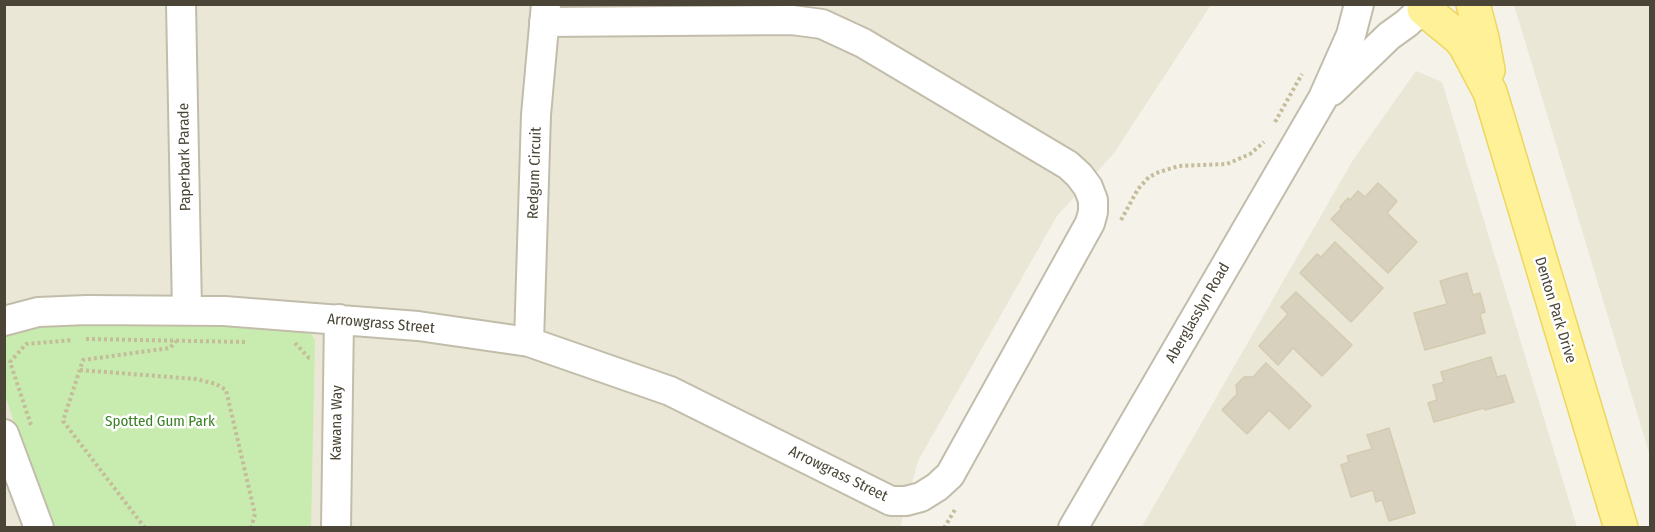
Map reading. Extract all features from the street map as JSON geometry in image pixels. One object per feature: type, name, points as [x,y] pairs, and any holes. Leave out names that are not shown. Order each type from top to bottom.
[{"type":"main road","name":"Denton Park Drive","points":[[1473,4],[1486,53],[1490,92]]},
{"type":"main road","name":"Denton Park Drive","points":[[1420,7],[1466,45],[1490,92],[1621,528]]},
{"type":"street","name":"Paperbark Parade","points":[[182,4],[187,310]]},
{"type":"street","name":"Aberglasslyn Road","points":[[1073,528],[1323,98],[1351,35],[1359,4]]},
{"type":"street","name":"Aberglasslyn Road","points":[[1323,98],[1389,36],[1407,23],[1420,7]]},
{"type":"street","name":"Arrowgrass Street","points":[[4,321],[38,312],[224,311],[418,326],[529,342],[670,391],[891,501],[906,501],[921,497],[937,487],[950,475],[1090,223],[1093,200],[1089,186],[1068,165],[863,43],[822,24],[792,20],[545,13]]},
{"type":"street","name":"Redgum Circuit","points":[[529,342],[536,115],[545,13]]},
{"type":"street","name":"Kawana Way","points":[[336,528],[339,320]]},
{"type":"street","points":[[4,434],[39,528]]},
{"type":"path","points":[[1274,124],[1302,74]]},
{"type":"path","points":[[1116,228],[1138,189],[1149,177],[1179,166],[1227,164],[1250,154],[1262,145],[1268,135]]},
{"type":"path","points":[[33,428],[10,362],[26,344],[78,339],[246,342]]},
{"type":"path","points":[[145,528],[63,421],[83,360],[170,348],[176,341]]},
{"type":"path","points":[[294,342],[309,358],[317,358]]},
{"type":"path","points":[[80,370],[196,380],[216,384],[226,390],[255,514],[251,528]]},
{"type":"path","points":[[944,528],[961,498]]},
{"type":"shaded area","points":[[4,5],[1211,5],[1114,153],[1057,216],[918,461],[900,528],[5,527]]},
{"type":"shaded area","points":[[1514,5],[1650,5],[1650,456]]},
{"type":"shaded area","points":[[1416,71],[1442,82],[1577,527],[1141,528],[1353,160]]},
{"type":"green space","name":"Spotted Gum Park","points":[[23,319],[304,324],[315,340],[311,527],[53,527],[27,461],[5,395],[4,329]]},
{"type":"building","points":[[1378,183],[1397,201],[1387,213],[1417,242],[1388,273],[1331,219],[1348,198],[1350,200],[1358,191],[1365,197]]},
{"type":"building","points":[[1335,242],[1383,288],[1351,322],[1300,273],[1317,254],[1321,257]]},
{"type":"building","points":[[1467,273],[1473,295],[1480,293],[1485,312],[1480,314],[1485,333],[1425,350],[1414,313],[1447,304],[1440,281]]},
{"type":"building","points":[[1296,292],[1352,345],[1322,376],[1293,348],[1278,365],[1259,346],[1288,314],[1281,307]]},
{"type":"building","points":[[1491,357],[1497,377],[1505,375],[1514,402],[1434,422],[1428,403],[1437,400],[1433,385],[1444,382],[1441,372]]},
{"type":"building","points":[[1266,363],[1311,406],[1289,429],[1269,410],[1247,434],[1222,410],[1237,394],[1236,385],[1244,377],[1253,377]]},
{"type":"building","points":[[1389,428],[1415,513],[1389,521],[1382,500],[1376,502],[1373,490],[1351,497],[1341,465],[1349,462],[1347,456],[1372,449],[1367,435]]}]
